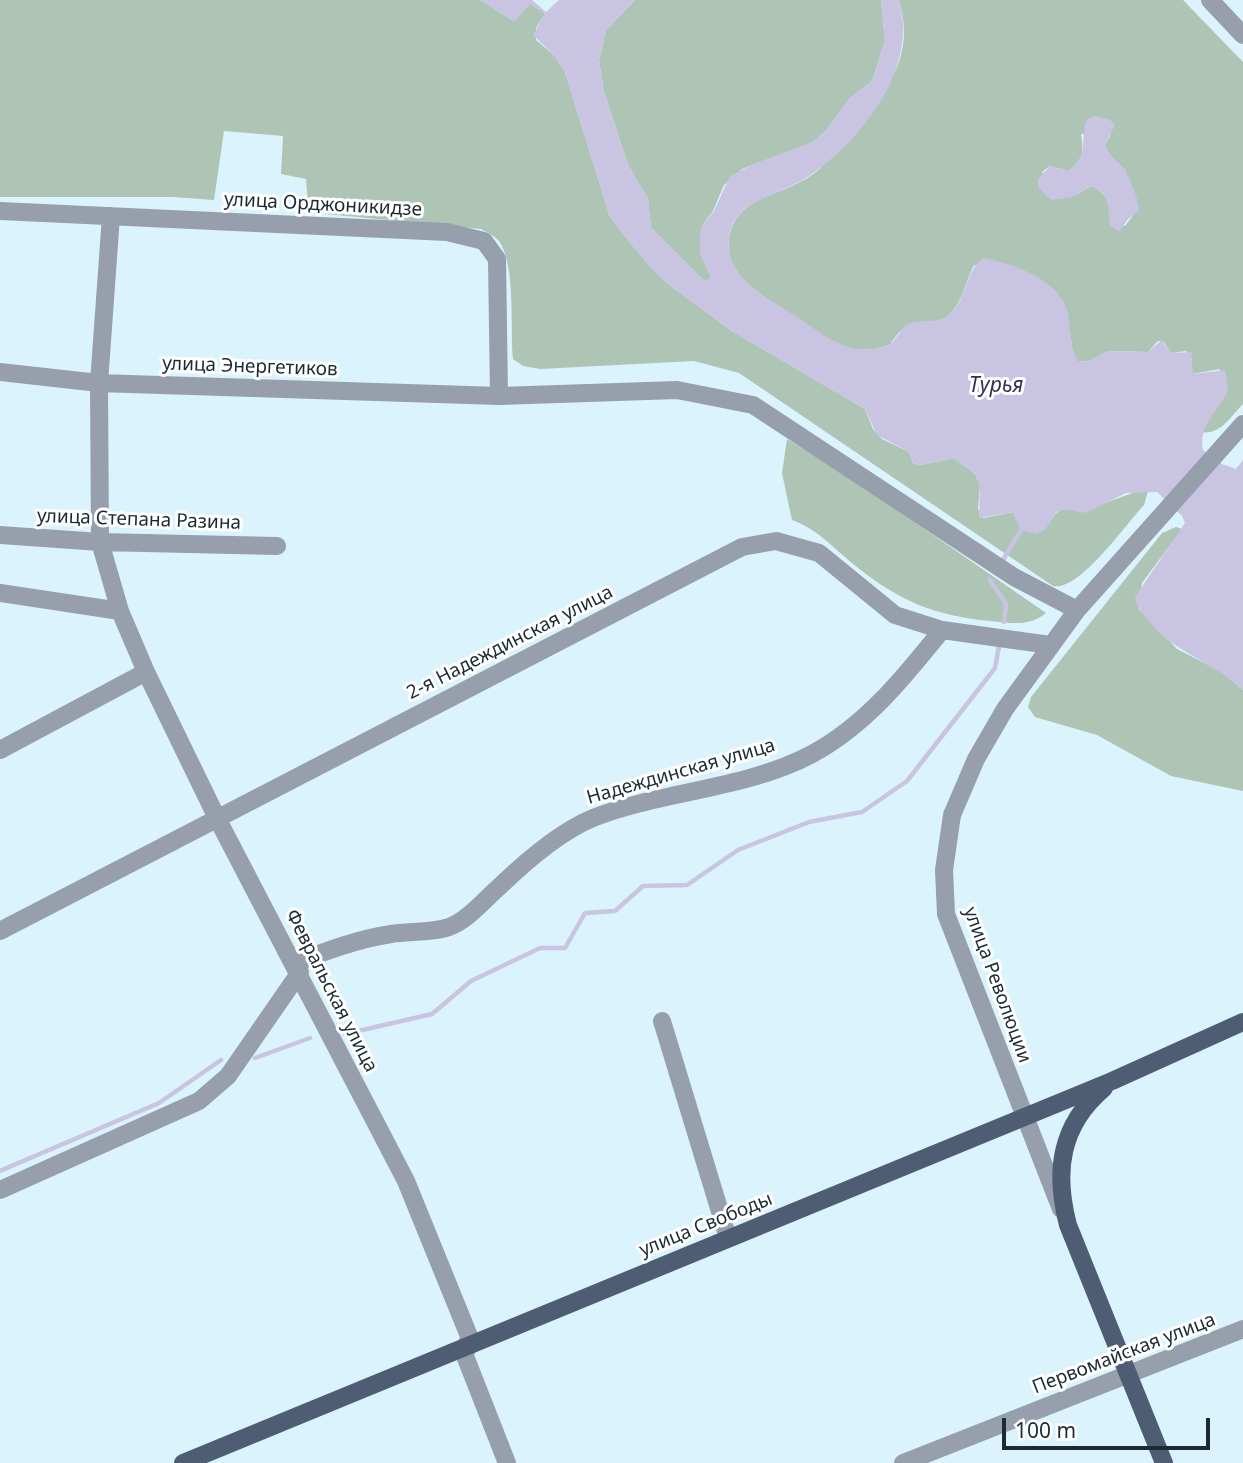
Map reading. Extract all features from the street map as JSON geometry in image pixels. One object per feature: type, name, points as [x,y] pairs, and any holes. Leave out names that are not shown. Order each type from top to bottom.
[{"type":"main road","name":"улица Свободы","points":[[183,1463],[1112,1081],[1243,1022]]},
{"type":"main road","points":[[1068,1225],[1060,1193],[1061,1162],[1072,1129],[1089,1100],[1112,1081]]},
{"type":"main road","name":"улица Революции","points":[[1068,1225],[1164,1463]]},
{"type":"street","points":[[1210,0],[1243,35]]},
{"type":"street","name":"улица Орджоникидзе","points":[[0,211],[447,232],[484,241],[497,259],[499,396]]},
{"type":"street","name":"Февральская улица","points":[[111,216],[99,383],[100,542],[120,611],[146,673],[217,818],[406,1181],[469,1336],[465,1356],[507,1463]]},
{"type":"street","name":"улица Энергетиков","points":[[0,372],[99,383],[499,396],[677,390],[753,405],[1014,577],[1077,610]]},
{"type":"street","name":"улица Революции","points":[[1068,1225],[958,951],[946,914],[944,870],[952,815],[976,759],[1050,645],[1077,610],[1243,424]]},
{"type":"street","name":"улица Степана Разина","points":[[0,536],[100,542],[277,546]]},
{"type":"street","name":"2-я Надеждинская улица","points":[[0,931],[742,547],[776,541],[819,553],[895,615],[942,630],[1050,645]]},
{"type":"street","points":[[0,593],[120,611]]},
{"type":"street","name":"Надеждинская улица","points":[[297,968],[334,948],[390,934],[449,927],[466,917],[513,873],[590,819],[632,804],[763,772],[811,755],[872,711],[903,679],[942,630]]},
{"type":"street","points":[[0,750],[146,673]]},
{"type":"street","points":[[0,1190],[199,1101],[228,1076],[297,968]]},
{"type":"street","points":[[662,1021],[728,1238]]},
{"type":"street","name":"Первомайская улица","points":[[903,1463],[1243,1329]]},
{"type":"green space","points":[[0,0],[480,0],[514,21],[530,3],[545,14],[536,28],[536,40],[554,55],[565,72],[610,217],[645,261],[668,284],[732,331],[865,409],[873,429],[882,439],[909,452],[913,463],[921,465],[954,458],[975,474],[980,484],[978,509],[983,518],[1013,512],[1018,523],[1044,530],[1054,515],[1065,508],[1071,507],[1080,512],[1138,491],[1148,491],[1144,505],[1102,555],[1076,579],[1064,585],[1053,586],[739,373],[694,361],[540,369],[523,366],[513,359],[508,265],[497,239],[481,229],[326,214],[308,203],[306,179],[281,174],[283,136],[224,131],[214,200],[173,197],[0,197]]},
{"type":"green space","points":[[635,0],[881,0],[885,41],[872,81],[849,99],[826,131],[811,143],[742,169],[724,185],[713,211],[703,224],[700,238],[700,253],[711,278],[705,282],[651,228],[648,199],[628,165],[604,92],[599,60],[606,30]]},
{"type":"green space","points":[[899,0],[1183,0],[1243,62],[1243,404],[1219,428],[1201,432],[1220,369],[1192,374],[1192,359],[1186,351],[1171,353],[1164,342],[1158,341],[1148,352],[1108,351],[1089,361],[1078,362],[1073,354],[1067,310],[974,265],[961,297],[950,314],[935,321],[914,323],[898,333],[890,345],[875,349],[850,348],[828,339],[757,291],[737,271],[728,245],[736,219],[750,205],[816,172],[830,158],[876,102],[894,73],[904,40]],"holes":[[[1081,134],[1111,134],[1105,145],[1106,151],[1125,170],[1133,193],[1134,214],[1125,226],[1109,217],[1106,198],[1096,188],[1091,186],[1077,194],[1042,172],[1050,166],[1069,171],[1074,167],[1081,155]]]},
{"type":"green space","points":[[787,439],[848,476],[1046,613],[1020,623],[971,619],[919,605],[873,579],[818,534],[792,520],[782,473]]},
{"type":"green space","points":[[1176,527],[1182,529],[1142,583],[1139,609],[1177,649],[1222,672],[1243,690],[1243,791],[1171,776],[1097,735],[1035,717],[1028,707],[1031,697],[1162,533]]},
{"type":"water","name":"Турья","points":[[480,0],[532,0],[546,12],[559,0],[635,0],[606,30],[599,60],[604,92],[628,165],[648,199],[651,228],[705,282],[711,278],[700,253],[703,224],[714,211],[730,176],[756,163],[811,143],[826,131],[849,99],[872,81],[885,41],[881,0],[899,0],[903,24],[901,49],[895,73],[884,96],[870,118],[835,156],[800,181],[741,212],[731,229],[728,245],[737,271],[757,291],[828,338],[850,347],[875,349],[890,345],[906,325],[939,320],[949,315],[960,302],[972,271],[983,258],[1020,268],[1044,281],[1054,290],[1067,310],[1073,350],[1079,362],[1089,361],[1107,351],[1148,352],[1162,340],[1171,353],[1191,352],[1193,374],[1225,370],[1228,391],[1206,426],[1202,441],[1203,450],[1222,464],[1236,469],[1243,460],[1243,690],[1216,669],[1159,633],[1137,604],[1135,597],[1185,523],[1182,516],[1157,492],[1126,493],[1085,513],[1058,511],[1045,529],[1037,534],[1021,531],[1013,512],[979,518],[980,484],[975,474],[954,458],[921,465],[913,463],[909,452],[877,435],[865,409],[732,331],[668,284],[645,261],[610,217],[565,72],[554,55],[533,35],[545,14],[530,4],[514,21]]},
{"type":"water","points":[[1095,116],[1110,120],[1115,125],[1105,145],[1106,149],[1121,165],[1138,202],[1139,211],[1128,219],[1119,232],[1110,225],[1107,201],[1097,188],[1090,186],[1072,197],[1051,200],[1038,187],[1038,179],[1050,166],[1069,171],[1080,159],[1087,119]]},
{"type":"waterway","points":[[1003,560],[1022,528]]},
{"type":"waterway","points":[[990,580],[1006,604],[1004,622]]},
{"type":"waterway","points":[[345,1034],[432,1014],[471,981],[540,948],[565,948],[585,913],[615,911],[643,886],[687,885],[738,850],[809,822],[862,812],[907,781],[995,668],[999,646]]},
{"type":"waterway","points":[[255,1058],[310,1038]]},
{"type":"waterway","points":[[0,1171],[159,1103],[221,1060]]}]
